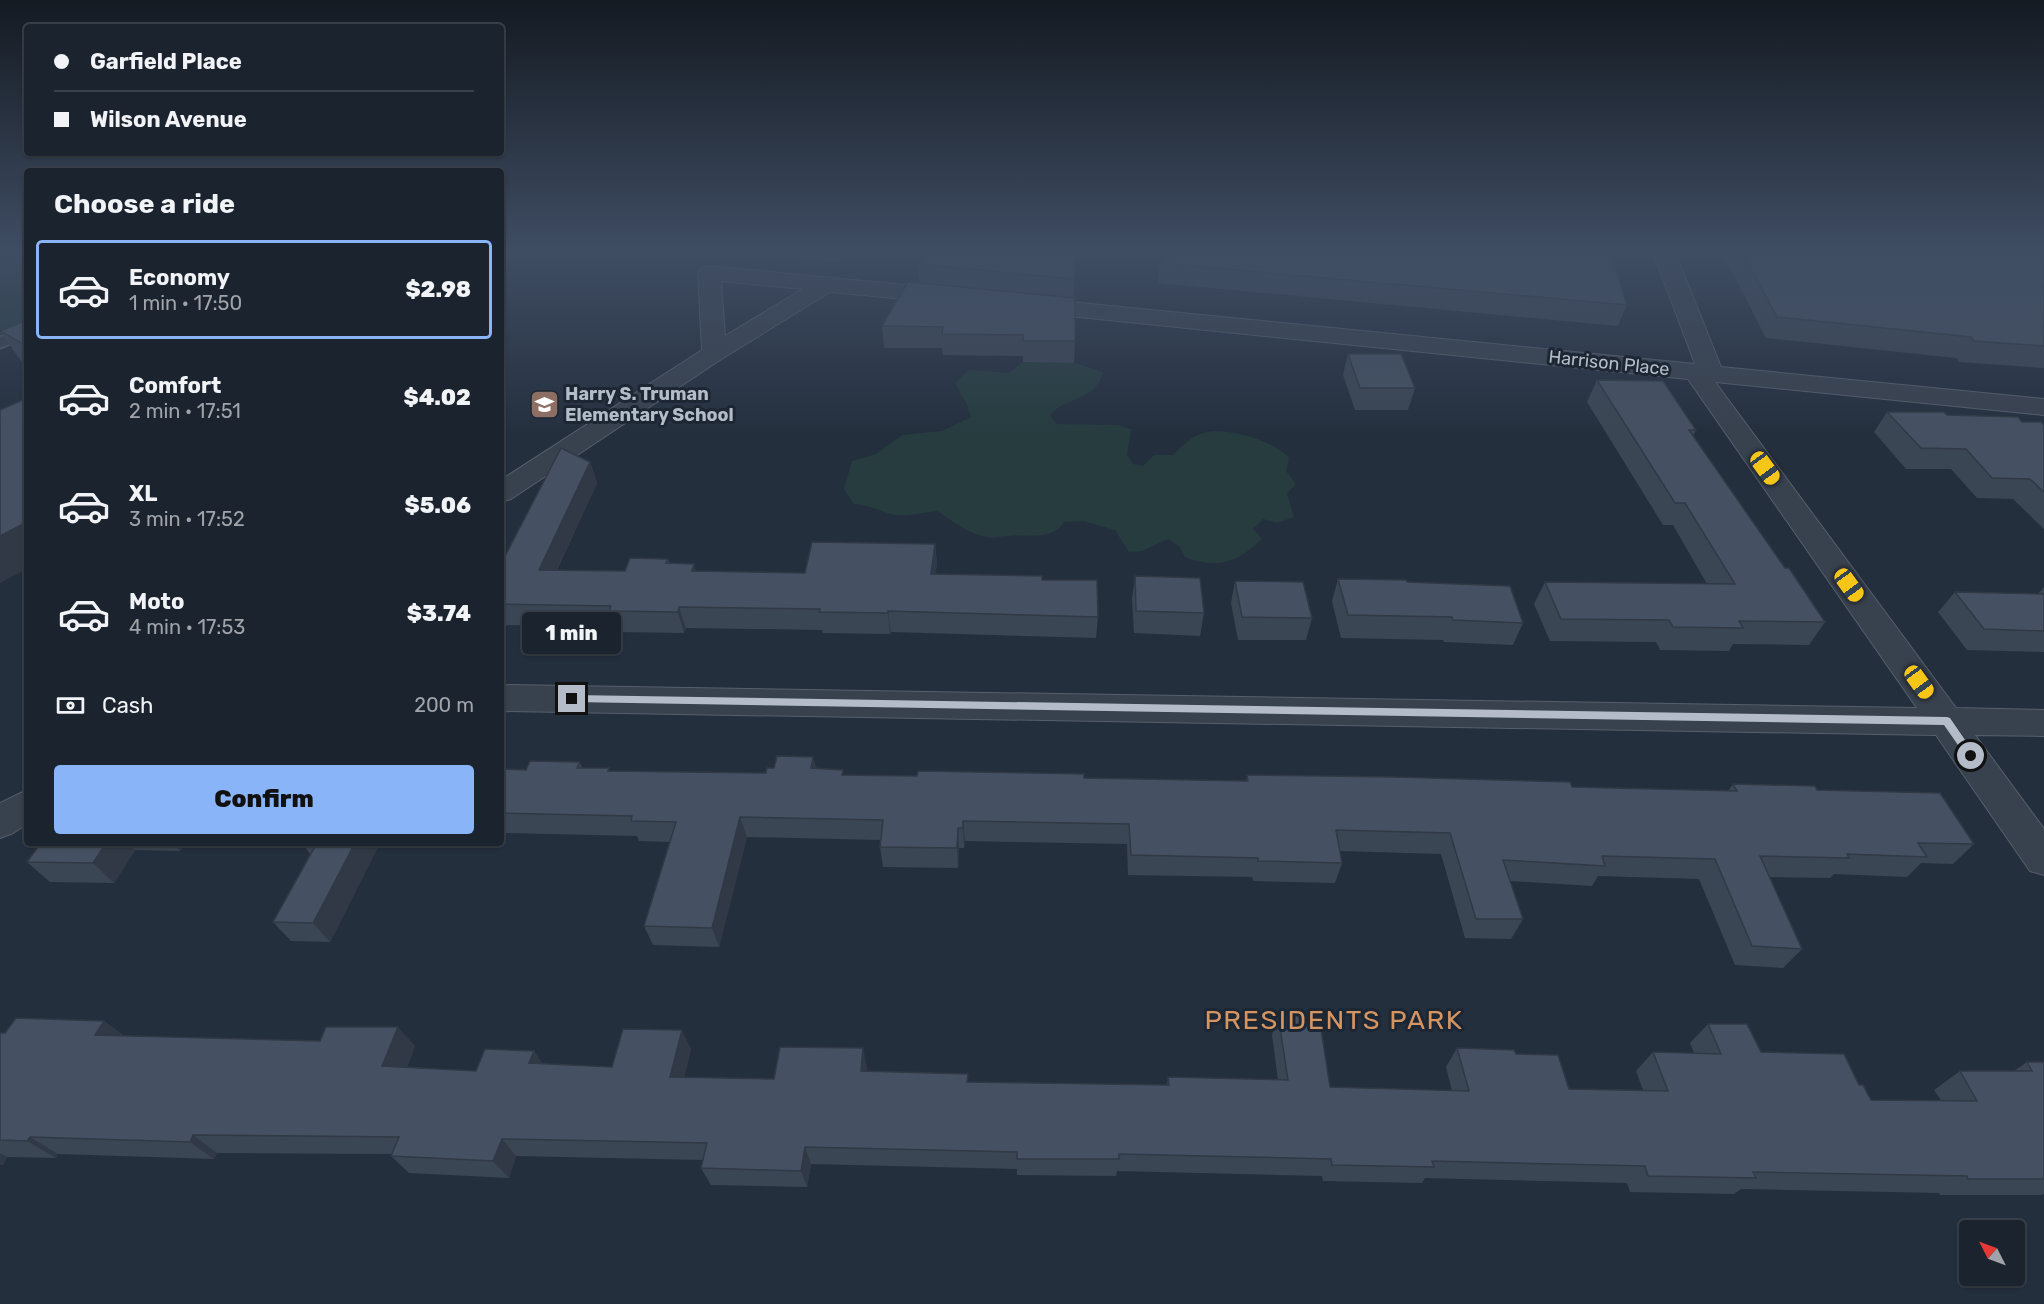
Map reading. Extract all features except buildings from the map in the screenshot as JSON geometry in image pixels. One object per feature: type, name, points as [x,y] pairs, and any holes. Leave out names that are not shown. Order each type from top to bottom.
[{"type":"street","points":[[711,313],[714,353]]},
{"type":"street","points":[[504,492],[714,353],[780,313]]},
{"type":"street","name":"Harrison Place","points":[[1114,313],[2044,407]]},
{"type":"street","points":[[1684,313],[1703,372],[2044,859]]},
{"type":"street","points":[[504,698],[2044,723]]},
{"type":"street","points":[[0,822],[24,807]]},
{"type":"lane","points":[[0,343],[24,332]]},
{"type":"green space","points":[[0,313],[24,313],[24,332],[0,343]]},
{"type":"green space","points":[[1023,362],[1074,363],[1103,372],[1094,389],[1064,404],[1050,415],[1057,424],[1118,425],[1131,429],[1127,455],[1133,464],[1143,466],[1154,455],[1173,455],[1195,437],[1212,431],[1249,436],[1273,446],[1289,458],[1286,471],[1296,484],[1287,494],[1294,517],[1277,523],[1263,519],[1253,529],[1262,539],[1253,547],[1226,562],[1208,563],[1185,557],[1180,547],[1168,539],[1142,551],[1129,552],[1115,530],[1083,521],[1064,522],[1053,532],[1046,534],[989,538],[954,523],[937,511],[899,515],[854,504],[844,489],[852,461],[876,454],[902,435],[942,431],[971,417],[955,383],[969,370],[1009,373]]},
{"type":"place","name":"Harry S. Truman Elementary School","points":[[544,404]]},
{"type":"district","name":"PRESIDENTS PARK","points":[[1334,1020]]},
{"type":"route","points":[[572,699],[1947,721],[1971,756]]}]
